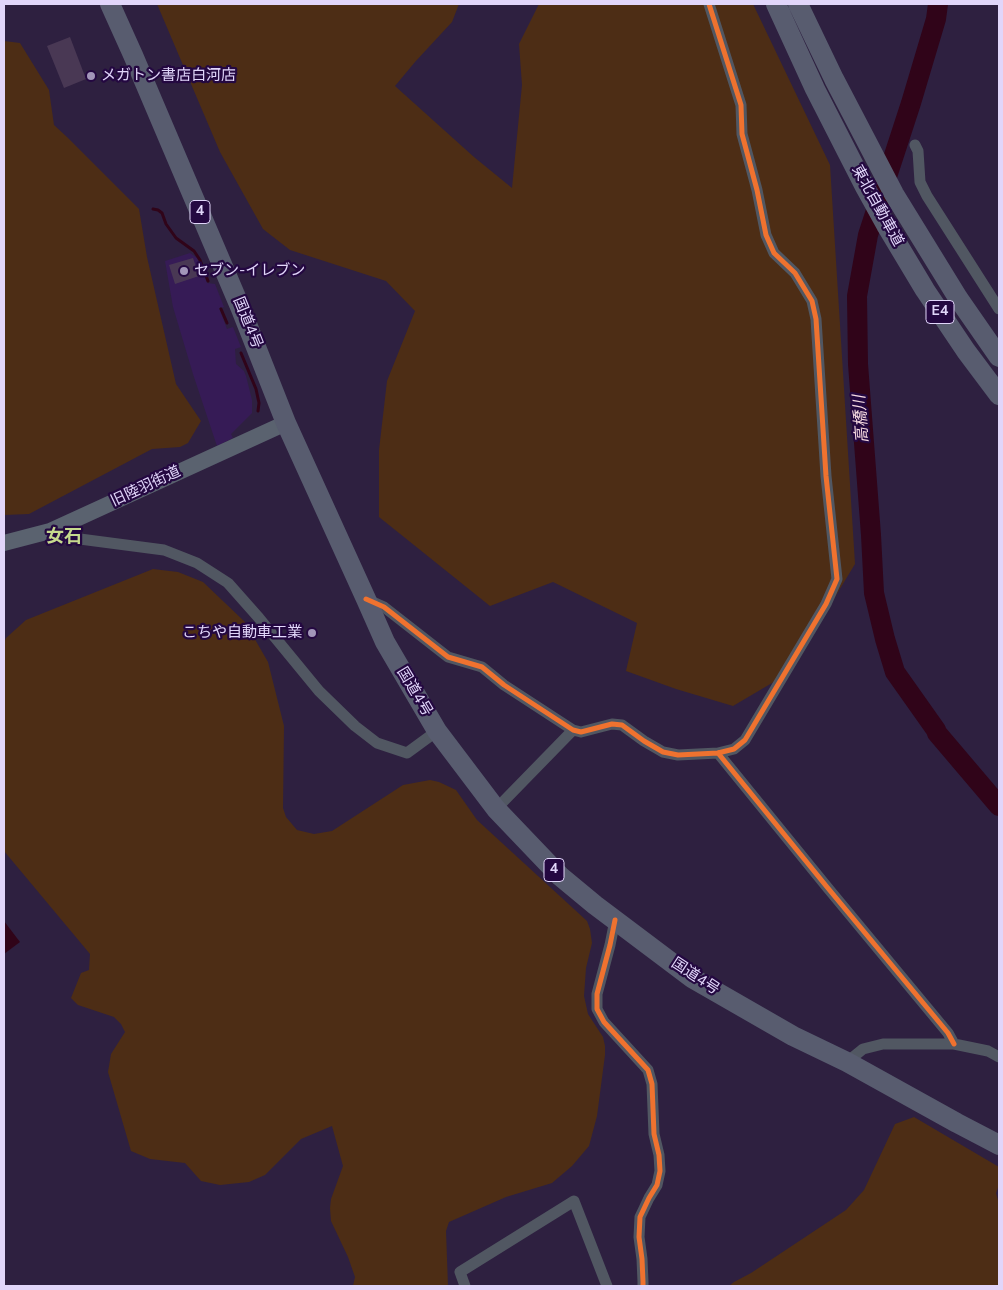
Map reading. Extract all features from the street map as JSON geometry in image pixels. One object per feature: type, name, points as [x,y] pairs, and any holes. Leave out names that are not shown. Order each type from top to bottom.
[{"type":"highway","name":"国道4号","points":[[110,4],[134,55],[241,308],[286,423],[385,642],[437,731],[496,809],[560,876],[692,978],[793,1036],[847,1062],[999,1144]]},
{"type":"highway","name":"東北自動車道","points":[[776,4],[815,89],[886,225],[940,313],[999,396]]},
{"type":"highway","name":"東北自動車道","points":[[798,4],[834,79],[894,194],[958,298],[999,357]]},
{"type":"street","points":[[366,599],[384,607],[448,657],[482,667],[504,686],[573,730],[581,732],[612,724],[622,725],[663,752],[678,755],[718,753],[734,749],[745,740],[826,604],[837,579],[826,476],[816,319],[812,302],[795,273],[774,252],[766,235],[758,190],[742,134],[741,105],[708,4]]},
{"type":"street","points":[[916,145],[920,182],[927,196],[999,309]]},
{"type":"street","name":"旧陸羽街道","points":[[4,543],[50,531],[286,423]]},
{"type":"street","points":[[50,531],[57,536],[164,550],[197,562],[228,584],[259,618],[319,691],[355,726],[377,743],[407,753],[437,731]]},
{"type":"street","points":[[496,809],[573,730]]},
{"type":"street","points":[[718,753],[948,1033],[954,1044]]},
{"type":"street","points":[[615,920],[597,994],[597,1008],[604,1022],[648,1070],[652,1084],[654,1134],[659,1155],[660,1171],[657,1185],[640,1217],[639,1236],[643,1286]]},
{"type":"street","points":[[847,1062],[863,1049],[883,1044],[954,1044],[999,1056]]},
{"type":"street","points":[[465,1286],[460,1272],[574,1201],[607,1286]]},
{"type":"shaded area","points":[[157,4],[459,4],[452,22],[395,86],[474,157],[512,188],[522,85],[519,44],[539,4],[753,4],[830,165],[855,564],[789,673],[733,706],[676,689],[626,671],[637,623],[553,582],[490,606],[379,517],[379,450],[387,381],[415,311],[386,281],[290,250],[263,229],[220,152]]},
{"type":"shaded area","points":[[4,41],[20,43],[49,90],[54,125],[139,209],[147,257],[176,384],[201,421],[188,443],[180,447],[152,449],[29,514],[4,515]]},
{"type":"shaded area","points":[[190,253],[197,258],[207,283],[215,284],[224,307],[219,308],[227,329],[233,327],[241,347],[235,349],[236,364],[244,371],[252,400],[252,413],[231,434],[233,438],[217,446],[173,307],[165,261]]},
{"type":"shaded area","points":[[153,569],[178,572],[203,582],[245,622],[268,662],[284,726],[283,808],[286,817],[297,830],[314,834],[332,831],[403,785],[430,780],[439,782],[456,790],[477,820],[587,921],[592,943],[586,968],[584,996],[588,1014],[603,1037],[605,1046],[597,1116],[589,1146],[572,1166],[552,1183],[506,1197],[449,1222],[446,1231],[448,1286],[353,1286],[355,1277],[331,1221],[331,1199],[343,1166],[332,1126],[301,1139],[265,1175],[249,1182],[220,1185],[201,1181],[185,1163],[150,1159],[131,1151],[108,1072],[111,1054],[125,1032],[121,1024],[114,1017],[78,1005],[71,998],[81,973],[89,970],[90,954],[4,851],[4,643],[6,638],[26,620]]},
{"type":"shaded area","points":[[4,921],[20,942],[4,954]]},
{"type":"shaded area","points":[[914,1117],[999,1167],[999,1185],[996,1193],[999,1204],[999,1286],[729,1286],[846,1210],[864,1190],[895,1124]]},
{"type":"building","points":[[70,37],[86,79],[64,88],[47,46]]},
{"type":"building","name":"セブン-イレブン","points":[[193,258],[199,276],[175,284],[169,265]]},
{"type":"waterway","name":"高橋川","points":[[938,4],[936,19],[911,103],[868,235],[857,296],[858,364],[874,593],[895,672],[937,733],[999,806]]},
{"type":"waterway","points":[[153,209],[162,213],[166,224],[176,238],[194,251],[200,260],[208,281]]},
{"type":"waterway","points":[[221,309],[227,323]]},
{"type":"waterway","points":[[241,353],[256,389],[259,403],[258,411]]},
{"type":"cycle path","points":[[366,599],[384,607],[448,657],[482,667],[504,685],[573,730],[581,732],[612,724],[622,725],[663,752],[678,755],[718,753],[734,749],[745,740],[826,604],[837,579],[826,476],[816,319],[812,301],[795,273],[774,253],[766,235],[757,190],[742,134],[741,105],[709,4]]},
{"type":"cycle path","points":[[718,753],[948,1033],[954,1044]]},
{"type":"cycle path","points":[[615,920],[597,994],[597,1009],[604,1022],[648,1070],[652,1084],[654,1134],[659,1155],[660,1171],[657,1185],[640,1217],[639,1237],[643,1286]]},
{"type":"place","name":"メガトン書店白河店","points":[[91,76]]},
{"type":"place","name":"セブン-イレブン","points":[[184,271]]},
{"type":"place","name":"こちや自動車工業","points":[[312,633]]},
{"type":"district","name":"女石","points":[[64,538]]}]
